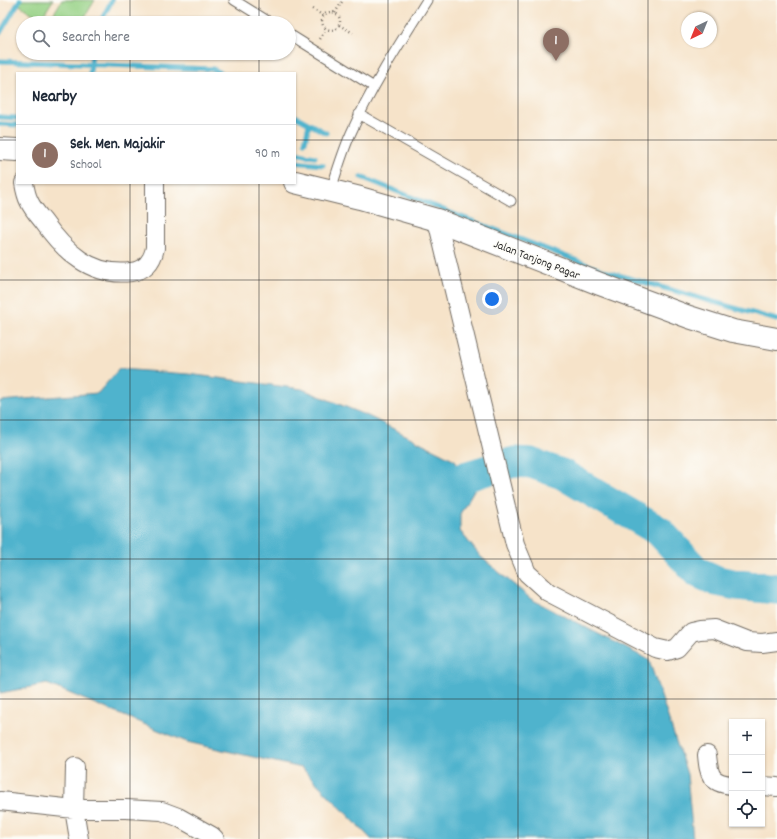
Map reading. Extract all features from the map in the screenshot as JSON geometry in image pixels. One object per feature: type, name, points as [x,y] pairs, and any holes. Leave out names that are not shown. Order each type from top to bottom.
[{"type":"main road","points":[[0,150],[16,150]]},
{"type":"main road","name":"Jalan Tanjong Pagar","points":[[296,182],[331,190],[437,220],[689,317],[733,331],[777,339]]},
{"type":"street","points":[[24,184],[29,201],[33,208],[56,239],[76,258],[109,272],[125,272],[139,271],[148,264],[153,257],[155,184]]},
{"type":"street","points":[[437,220],[515,544],[527,573],[548,592],[655,648],[668,651],[677,648],[691,632],[714,629],[747,642],[762,643],[777,641]]},
{"type":"street","points":[[707,755],[708,770],[714,780],[722,784],[729,785]]},
{"type":"street","points":[[75,767],[74,810],[79,839]]},
{"type":"street","points":[[765,786],[777,788]]},
{"type":"street","points":[[0,800],[74,810],[126,809],[162,811],[178,817],[215,839]]},
{"type":"lane","points":[[234,0],[260,16]]},
{"type":"lane","points":[[331,190],[344,148],[360,114],[374,87],[427,0]]},
{"type":"lane","points":[[296,38],[374,87]]},
{"type":"lane","points":[[360,114],[511,201]]},
{"type":"path","points":[[335,13],[344,0]]},
{"type":"path","points":[[312,9],[324,16]]},
{"type":"path","points":[[326,29],[322,23],[324,16],[328,13],[335,13]]},
{"type":"path","points":[[326,29],[335,29],[339,25],[340,19],[335,13]]},
{"type":"path","points":[[339,25],[353,33]]},
{"type":"path","points":[[318,43],[326,29]]},
{"type":"green space","points":[[20,0],[53,0],[43,16],[36,16],[18,4]]},
{"type":"green space","points":[[62,0],[95,0],[85,16],[52,16]]},
{"type":"water","points":[[119,369],[188,374],[302,389],[368,416],[455,460],[474,490],[460,514],[460,531],[481,557],[531,599],[649,660],[687,774],[693,839],[371,839],[302,768],[187,742],[47,684],[0,693],[0,401],[98,393]]},
{"type":"waterway","points":[[0,33],[20,0]]},
{"type":"waterway","points":[[104,16],[112,0]]},
{"type":"waterway","points":[[90,72],[91,60]]},
{"type":"waterway","points":[[0,61],[213,69],[219,72]]},
{"type":"waterway","points":[[0,117],[16,118]]},
{"type":"waterway","points":[[296,117],[326,133]]},
{"type":"waterway","points":[[0,124],[16,125]]},
{"type":"waterway","points":[[305,142],[309,124]]},
{"type":"waterway","points":[[296,153],[315,157]]},
{"type":"waterway","points":[[296,162],[323,165]]},
{"type":"waterway","points":[[361,177],[604,271],[777,320]]},
{"type":"waterway","points":[[434,501],[451,481],[514,462],[531,463],[562,474],[659,531],[697,572],[717,581],[737,585],[777,589]]},
{"type":"place","name":"Sek. Men. Majakir","points":[[556,61]]}]
